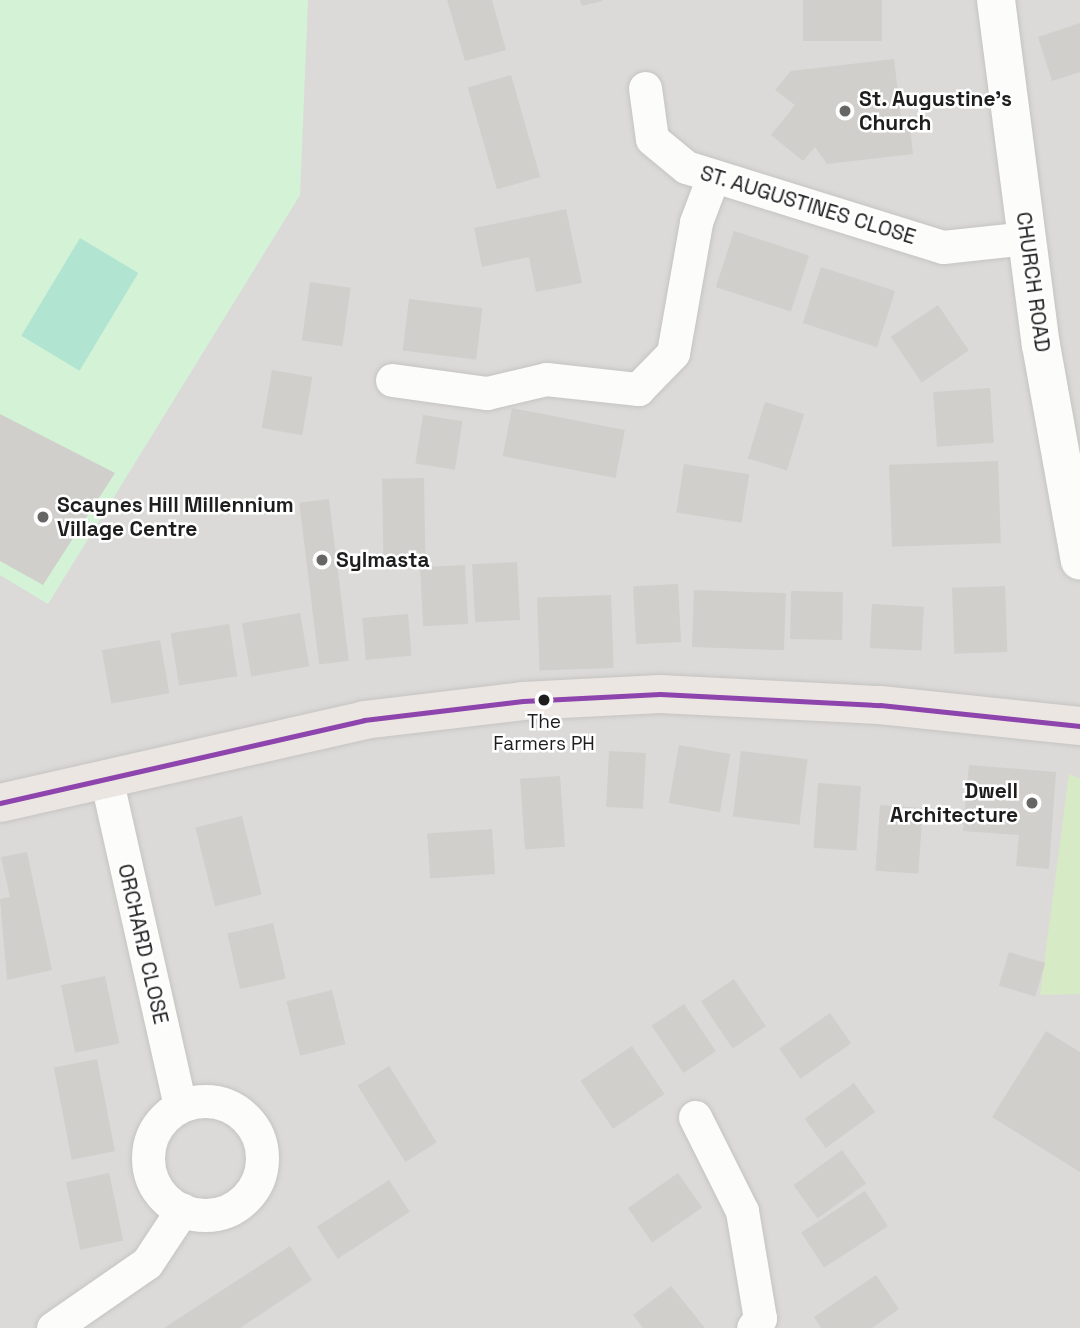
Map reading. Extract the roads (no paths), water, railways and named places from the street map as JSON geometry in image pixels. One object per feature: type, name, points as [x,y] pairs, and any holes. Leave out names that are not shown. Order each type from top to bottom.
[{"type":"highway","points":[[0,803],[107,782],[364,720],[523,701],[660,694],[880,705],[1080,726]]},
{"type":"street","name":"CHURCH ROAD","points":[[996,0],[1026,238],[1080,561]]},
{"type":"street","name":"ST. AUGUSTINES CLOSE","points":[[645,88],[652,139],[686,167],[943,247],[1026,238]]},
{"type":"street","points":[[393,380],[487,393],[546,379],[638,389],[673,352],[696,222],[713,177]]},
{"type":"street","name":"ORCHARD CLOSE","points":[[107,782],[180,1107]]},
{"type":"street","points":[[218,1102],[235,1110],[250,1122],[262,1157],[251,1193],[237,1206],[200,1215],[182,1210],[155,1186],[148,1159],[154,1132],[180,1107],[218,1102]]},
{"type":"street","points":[[695,1117],[742,1211],[760,1318],[753,1328]]},
{"type":"street","points":[[54,1328],[146,1263],[182,1210]]},
{"type":"place","name":"St. Augustine's Church","points":[[845,111]]},
{"type":"place","name":"Scaynes Hill Millennium Village Centre","points":[[43,517]]},
{"type":"place","name":"Sylmasta","points":[[322,560]]},
{"type":"place","name":"The Farmers PH","points":[[544,700]]},
{"type":"place","name":"Dwell Architecture","points":[[1032,803]]}]
